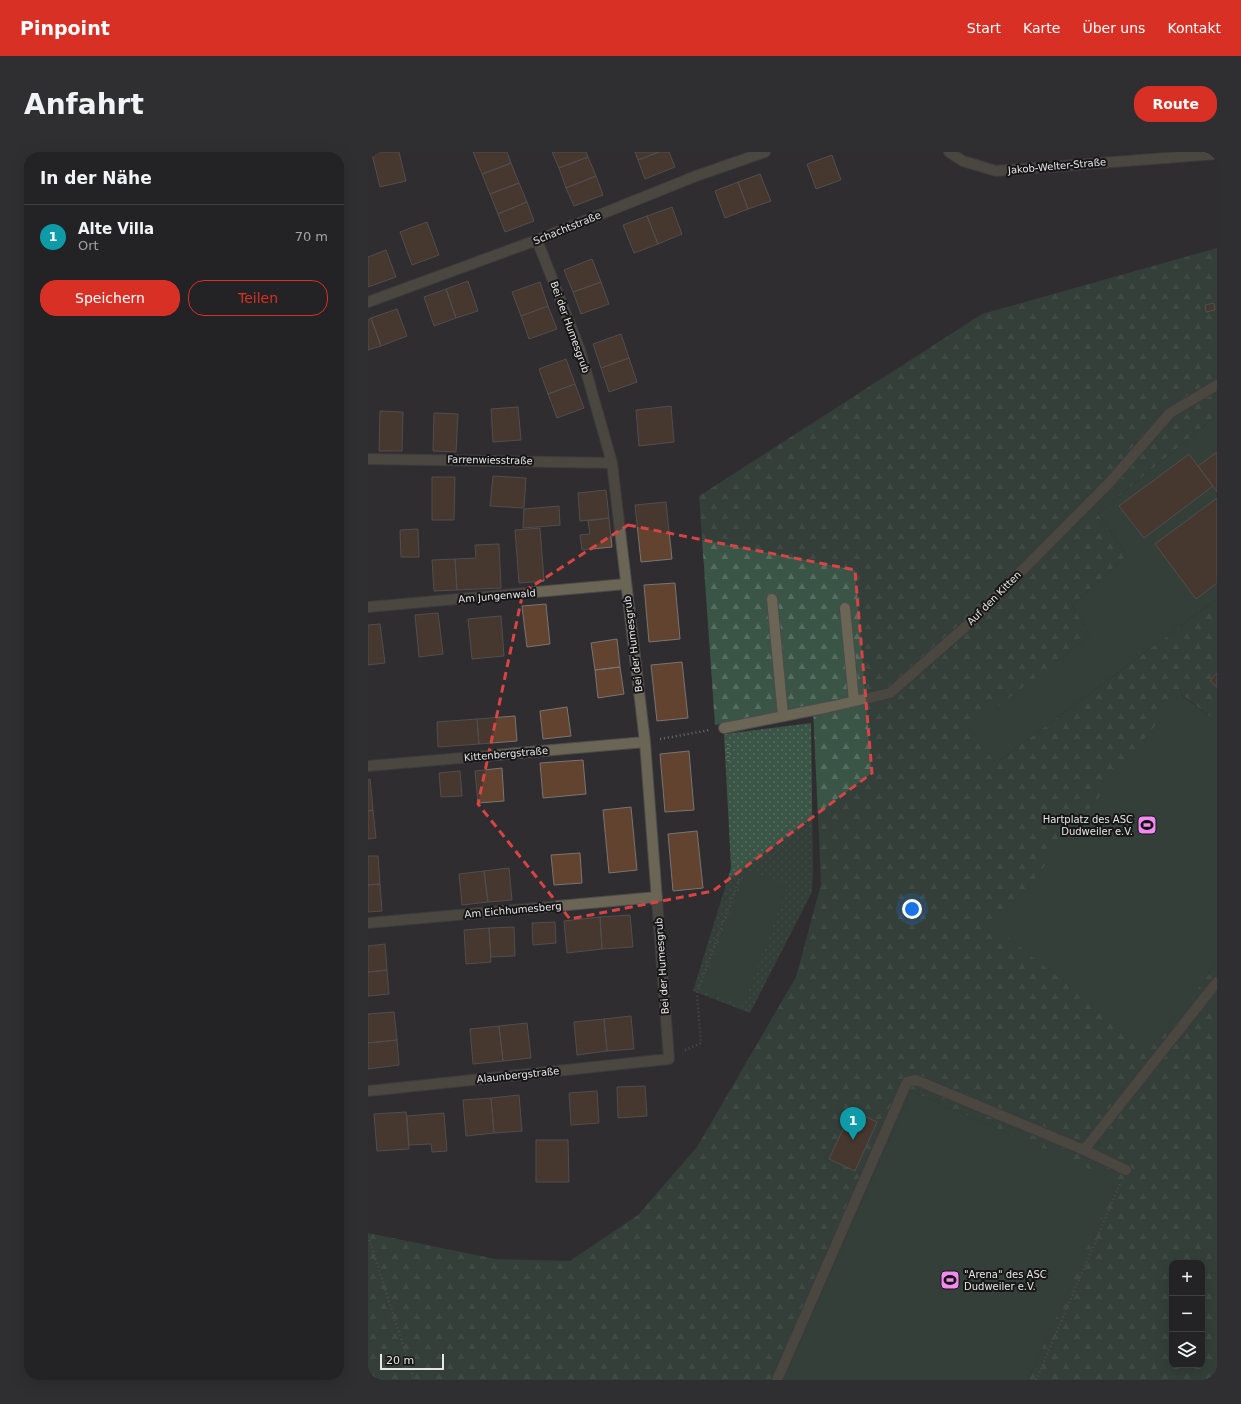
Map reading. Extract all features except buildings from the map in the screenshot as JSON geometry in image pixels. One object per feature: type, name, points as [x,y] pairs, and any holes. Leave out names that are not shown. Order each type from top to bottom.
[{"type":"street","name":"Schachtstraße","points":[[368,302],[537,240],[696,176],[765,152]]},
{"type":"street","name":"Jakob-Welter-Straße","points":[[949,152],[963,161],[996,171],[1217,154]]},
{"type":"street","name":"Bei der Humesgrub","points":[[537,240],[580,350],[612,463],[644,742],[669,1059]]},
{"type":"street","name":"Auf den Kitten","points":[[724,728],[890,692],[972,621],[1110,482],[1170,413],[1217,385]]},
{"type":"street","name":"Farrenwiesstraße","points":[[368,459],[612,463]]},
{"type":"street","name":"Am Jungenwald","points":[[368,607],[626,584]]},
{"type":"street","points":[[772,599],[782,716]]},
{"type":"street","points":[[845,608],[854,701]]},
{"type":"street","name":"Kittenbergstraße","points":[[368,766],[644,742]]},
{"type":"street","name":"Am Eichhumesberg","points":[[368,923],[657,897]]},
{"type":"street","points":[[1084,1150],[1217,982]]},
{"type":"street","name":"Alaunbergstraße","points":[[368,1091],[669,1059]]},
{"type":"street","points":[[777,1380],[907,1082],[916,1080],[1084,1150],[1126,1170]]},
{"type":"path","points":[[644,742],[724,728]]},
{"type":"path","points":[[688,1048],[701,1044],[697,993],[740,877]]},
{"type":"path","points":[[1036,1380],[1126,1170]]},
{"type":"path","points":[[368,1236],[413,1376],[412,1380]]},
{"type":"highlighted area","points":[[628,525],[855,570],[872,773],[713,891],[570,919],[478,804],[523,592]]},
{"type":"green space","points":[[1217,248],[1217,415],[1098,514],[1127,555],[1072,606],[1090,635],[970,729],[996,763],[1217,599],[1217,722],[1181,694],[1150,1048],[1217,964],[1217,1380],[1028,1380],[1116,1181],[911,1091],[783,1380],[368,1380],[368,1233],[496,1259],[570,1261],[638,1215],[697,1147],[796,977],[821,884],[813,708],[715,725],[699,496],[982,314]]},
{"type":"green space","points":[[1217,415],[1217,599],[996,763],[969,729],[1090,635],[1072,606],[1127,555],[1098,514]]},
{"type":"green space","name":"Hartplatz des ASC Dudweiler e.V.","points":[[1180,694],[1217,722],[1217,964],[1150,1049],[996,928]]},
{"type":"green space","points":[[811,723],[812,892],[750,1013],[693,991],[731,868],[724,734]]},
{"type":"green space","points":[[747,870],[788,886],[743,1006],[701,990]]},
{"type":"green space","name":"\"Arena\" des ASC Dudweiler e.V.","points":[[911,1091],[1117,1181],[1028,1380],[783,1380]]},
{"type":"place","name":"Hartplatz des ASC Dudweiler e.V.","points":[[1147,825]]},
{"type":"place","name":"Alte Villa","points":[[853,1140]]},
{"type":"place","name":"\"Arena\" des ASC Dudweiler e.V.","points":[[950,1280]]}]
